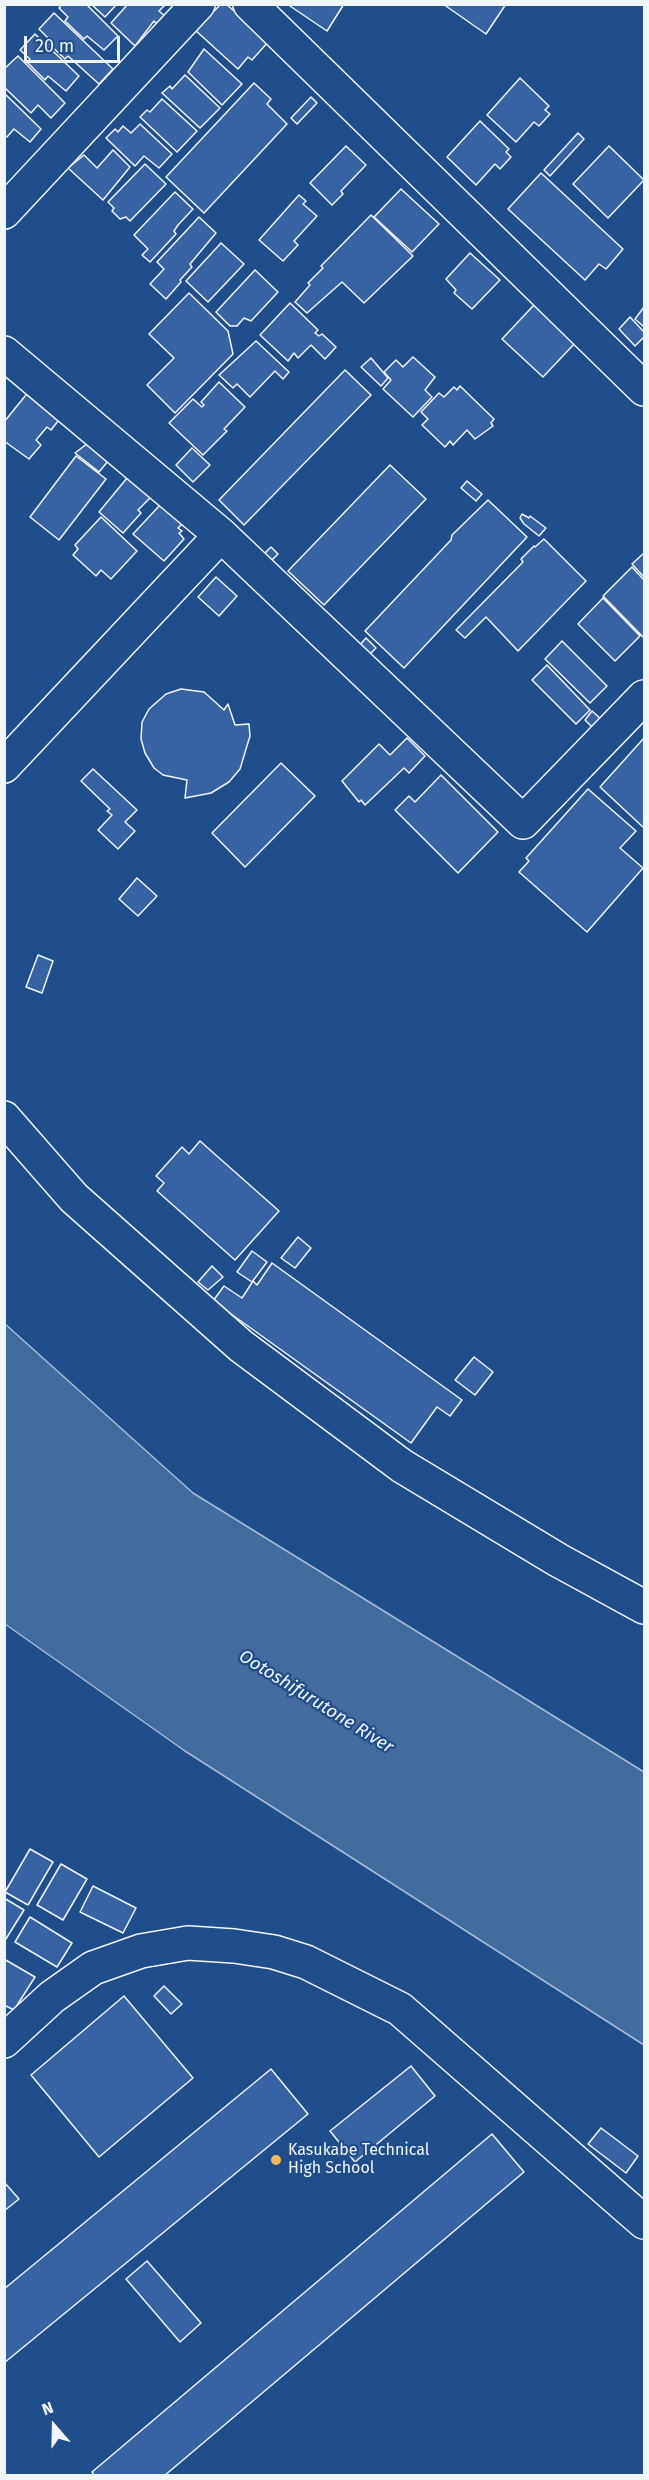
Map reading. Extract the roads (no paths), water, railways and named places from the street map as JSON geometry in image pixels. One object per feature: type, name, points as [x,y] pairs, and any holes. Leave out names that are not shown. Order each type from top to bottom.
[{"type":"street","points":[[4,212],[198,4]]},
{"type":"street","points":[[250,4],[645,389]]},
{"type":"street","points":[[4,353],[221,535],[523,822],[645,697]]},
{"type":"street","points":[[4,765],[221,535]]},
{"type":"street","points":[[4,1118],[74,1198],[241,1346],[402,1466],[558,1560],[645,1607]]},
{"type":"street","points":[[4,2041],[52,1996],[93,1968],[141,1951],[188,1943],[234,1946],[274,1952],[306,1962],[400,2009],[645,2222]]},
{"type":"water","name":"Ootoshifurutone River","points":[[4,1323],[193,1493],[644,1772],[644,2045],[185,1751],[5,1624]]},
{"type":"place","name":"Kasukabe Technical High School","points":[[276,2160]]}]
